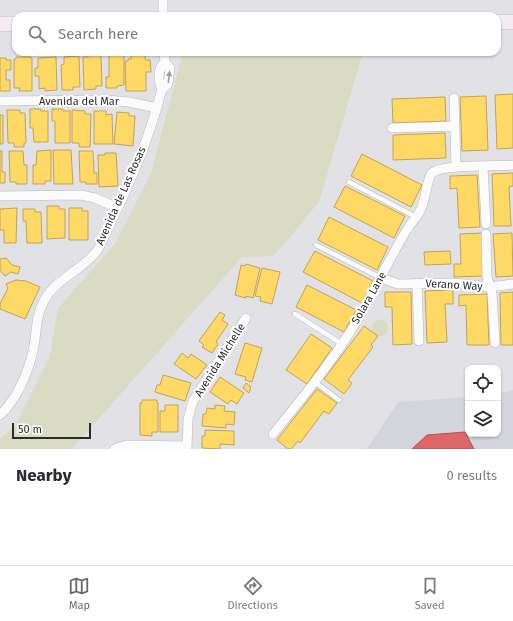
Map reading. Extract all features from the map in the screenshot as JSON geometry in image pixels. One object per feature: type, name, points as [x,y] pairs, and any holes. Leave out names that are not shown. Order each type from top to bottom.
[{"type":"main road","points":[[501,22],[513,22]]},
{"type":"main road","points":[[0,24],[12,24]]},
{"type":"street","points":[[162,0],[163,12]]},
{"type":"street","name":"Avenida de Las Rosas","points":[[0,415],[18,391],[28,368],[33,351],[38,315],[44,300],[55,285],[82,265],[96,252],[118,208],[136,167],[157,108],[162,89],[158,82],[160,67],[165,62],[164,56]]},
{"type":"street","points":[[454,98],[456,167]]},
{"type":"street","name":"Avenida del Mar","points":[[0,101],[107,100],[129,102],[157,108]]},
{"type":"street","points":[[392,128],[455,126]]},
{"type":"street","name":"Solara Lane","points":[[273,434],[315,382],[350,332],[408,228],[420,211],[425,200],[429,179],[432,173],[438,170],[456,167],[513,165]]},
{"type":"street","points":[[483,166],[486,224]]},
{"type":"street","points":[[0,196],[82,195],[95,198],[118,208]]},
{"type":"street","name":"Verano Way","points":[[486,234],[487,277],[492,293],[495,343]]},
{"type":"street","name":"Verano Way","points":[[381,278],[398,284],[453,283],[491,287],[513,284]]},
{"type":"street","name":"Verano Way","points":[[417,283],[419,341]]},
{"type":"street","name":"Avenida Michelle","points":[[186,447],[188,419],[194,401],[246,318]]},
{"type":"street","points":[[114,449],[127,445],[186,447]]},
{"type":"lane","points":[[348,182],[416,217]]},
{"type":"lane","points":[[316,246],[381,278]]},
{"type":"lane","points":[[296,314],[342,344]]},
{"type":"lane","points":[[315,382],[339,400]]},
{"type":"shaded area","points":[[513,390],[513,449],[367,449],[398,402],[465,397],[465,437],[501,437],[501,393]]},
{"type":"green space","points":[[182,56],[362,56],[319,202],[274,256],[242,257],[72,449],[0,449],[0,438],[15,426],[50,356],[58,308],[115,244],[151,173]]},
{"type":"green space","points":[[380,320],[387,325],[388,328],[383,335],[380,336],[373,331],[372,328],[377,321]]},
{"type":"building: Homes","points":[[79,56],[80,87],[73,87],[73,90],[62,90],[61,65],[64,64],[64,57]]},
{"type":"building: Homes","points":[[101,56],[102,86],[96,86],[96,89],[84,90],[83,57]]},
{"type":"building: Homes","points":[[109,56],[124,56],[124,85],[117,86],[117,88],[106,88],[106,77],[109,77]]},
{"type":"building: Homes","points":[[131,56],[145,56],[145,60],[150,60],[151,72],[146,72],[146,91],[126,91],[125,61],[131,59]]},
{"type":"building: Homes","points":[[16,57],[32,58],[32,91],[19,91],[20,88],[14,88],[14,59],[16,59]]},
{"type":"building: Homes","points":[[56,57],[57,90],[45,91],[45,88],[39,89],[39,76],[35,76],[35,68],[38,68],[38,58]]},
{"type":"building: Homes","points":[[0,58],[11,60],[11,70],[6,70],[6,80],[10,80],[10,91],[0,91]]},
{"type":"building: Homes","points":[[513,94],[513,148],[497,149],[495,95]]},
{"type":"building: Homes","points":[[486,96],[488,150],[462,151],[460,97]]},
{"type":"building: Homes","points":[[445,97],[446,121],[393,123],[392,99]]},
{"type":"building: Homes","points":[[30,109],[41,109],[41,111],[48,111],[48,142],[34,142],[33,128],[30,128]]},
{"type":"building: Homes","points":[[52,109],[63,109],[63,111],[70,111],[70,143],[55,143],[55,121],[52,121]]},
{"type":"building: Homes","points":[[7,110],[20,110],[20,113],[25,113],[26,143],[24,143],[24,147],[14,147],[14,143],[8,143]]},
{"type":"building: Homes","points":[[72,110],[85,111],[85,114],[91,114],[90,147],[79,147],[79,143],[72,143]]},
{"type":"building: Homes","points":[[94,111],[106,111],[106,115],[112,114],[113,144],[94,144]]},
{"type":"building: Homes","points":[[117,112],[129,113],[129,116],[135,116],[133,146],[114,144]]},
{"type":"building: Homes","points":[[0,115],[3,115],[3,144],[0,144]]},
{"type":"building: Homes","points":[[445,133],[446,158],[393,160],[393,135]]},
{"type":"building: Homes","points":[[51,150],[51,181],[45,181],[45,184],[33,184],[33,165],[36,165],[37,151]]},
{"type":"building: Homes","points":[[53,150],[71,150],[73,184],[54,184]]},
{"type":"building: Homes","points":[[0,151],[2,151],[2,172],[5,172],[5,183],[0,183]]},
{"type":"building: Homes","points":[[9,151],[23,151],[24,165],[27,165],[27,184],[16,184],[16,182],[10,182]]},
{"type":"building: Homes","points":[[79,151],[93,151],[94,173],[97,173],[97,184],[86,184],[86,182],[80,182]]},
{"type":"building: Homes","points":[[105,153],[116,153],[118,186],[99,187],[98,155],[105,155]]},
{"type":"building: Homes","points":[[362,154],[422,185],[411,207],[351,176]]},
{"type":"building: Homes","points":[[513,173],[513,186],[509,187],[511,226],[494,226],[492,174]]},
{"type":"building: Homes","points":[[477,175],[480,227],[459,228],[457,188],[450,189],[450,176]]},
{"type":"building: Homes","points":[[345,186],[405,216],[394,238],[334,207]]},
{"type":"building: Homes","points":[[47,206],[59,206],[59,209],[65,209],[65,238],[47,239]]},
{"type":"building: Homes","points":[[17,208],[16,243],[4,243],[4,230],[0,230],[0,209]]},
{"type":"building: Homes","points":[[69,208],[82,208],[82,211],[88,211],[88,240],[69,240]]},
{"type":"building: Homes","points":[[23,209],[35,209],[35,212],[41,212],[42,243],[27,243],[26,221],[23,221]]},
{"type":"building: Homes","points":[[329,217],[388,247],[377,270],[318,240]]},
{"type":"building: Homes","points":[[482,233],[483,276],[454,277],[454,264],[461,264],[460,234]]},
{"type":"building: Homes","points":[[512,233],[513,276],[496,277],[493,234]]},
{"type":"building: Homes","points":[[315,251],[373,281],[362,303],[303,272]]},
{"type":"building: Homes","points":[[450,251],[451,264],[425,265],[424,252]]},
{"type":"building: Homes","points":[[6,258],[12,265],[20,267],[18,274],[11,272],[5,276],[0,270],[0,259]]},
{"type":"building: Homes","points":[[246,264],[260,268],[253,298],[235,295],[241,265],[245,266]]},
{"type":"building: Homes","points":[[262,268],[280,272],[272,304],[260,301],[261,297],[255,296]]},
{"type":"building: Homes","points":[[16,280],[26,281],[40,287],[25,319],[0,309],[0,304],[8,288],[6,284]]},
{"type":"building: Homes","points":[[307,285],[356,310],[344,332],[296,307]]},
{"type":"building: Homes","points":[[453,290],[453,304],[445,304],[447,342],[427,343],[425,291]]},
{"type":"building: Homes","points":[[385,292],[411,292],[412,344],[393,345],[392,307],[385,307]]},
{"type":"building: Homes","points":[[513,292],[513,345],[501,345],[500,293]]},
{"type":"building: Homes","points":[[487,294],[489,345],[467,345],[466,305],[459,306],[459,295]]},
{"type":"building: Homes","points":[[220,312],[225,315],[222,320],[228,324],[216,342],[218,344],[212,353],[202,347],[204,345],[199,341]]},
{"type":"building: Homes","points":[[364,326],[378,336],[371,345],[373,347],[348,380],[352,383],[344,394],[324,379]]},
{"type":"building: Homes","points":[[311,334],[332,348],[307,384],[286,370]]},
{"type":"building: Homes","points":[[245,343],[262,348],[252,382],[245,380],[246,377],[235,374]]},
{"type":"building: Homes","points":[[182,353],[188,358],[191,354],[207,365],[196,379],[174,364]]},
{"type":"building: Homes","points":[[163,375],[191,383],[185,401],[155,392],[157,385],[160,385]]},
{"type":"building: Homes","points":[[220,377],[244,393],[237,404],[231,400],[228,404],[210,392]]},
{"type":"building: Homes","points":[[246,383],[251,387],[249,393],[243,388]]},
{"type":"building: Homes","points":[[317,389],[337,403],[329,414],[324,411],[300,443],[298,441],[291,449],[288,449],[277,440]]},
{"type":"building: Homes","points":[[142,400],[157,400],[158,403],[158,432],[152,432],[152,436],[140,435],[140,403],[142,403]]},
{"type":"building: Homes","points":[[165,405],[178,405],[178,432],[160,432],[160,411],[165,411]]},
{"type":"building: Homes","points":[[215,405],[225,406],[224,411],[235,412],[234,425],[226,424],[226,428],[202,426],[203,414],[206,414],[207,408],[215,409]]},
{"type":"building: Homes","points":[[205,430],[234,431],[234,445],[220,444],[220,449],[202,448],[202,436],[205,436]]},
{"type":"building: Shops","points":[[465,432],[465,437],[468,437],[474,449],[412,449],[427,435]]}]
